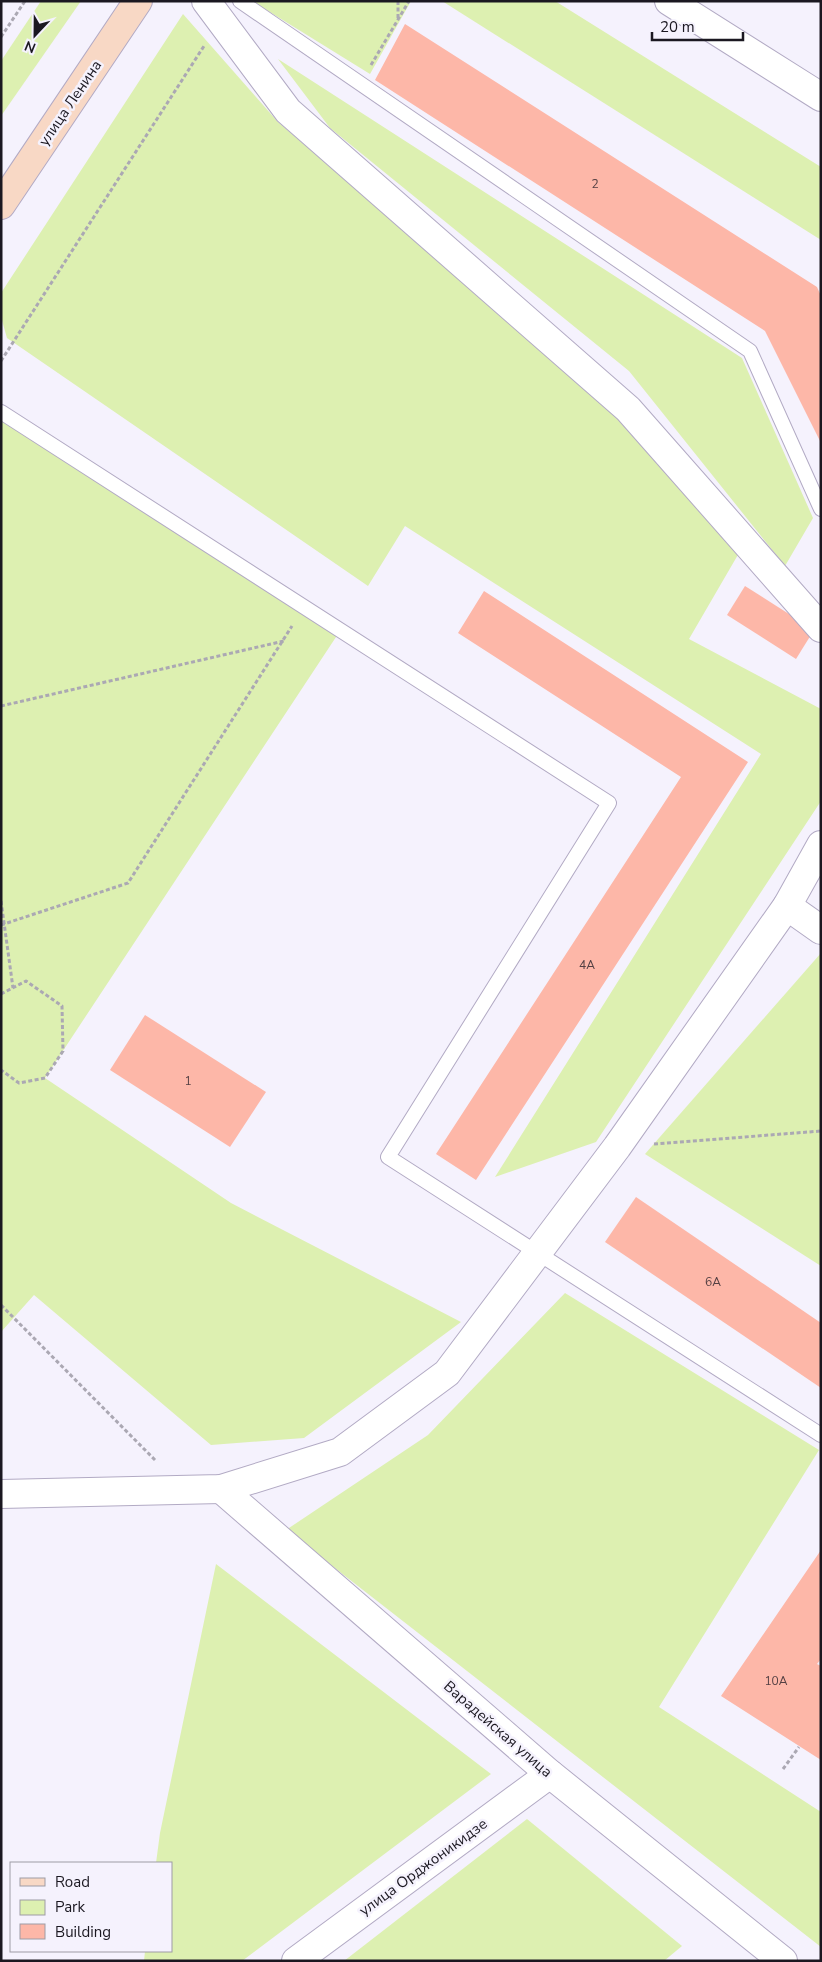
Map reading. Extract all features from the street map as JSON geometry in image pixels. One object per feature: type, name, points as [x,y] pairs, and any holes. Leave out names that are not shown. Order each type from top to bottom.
[{"type":"main road","name":"улица Ленина","points":[[1,205],[138,1]]},
{"type":"street","points":[[669,1],[821,97]]},
{"type":"street","points":[[213,11],[288,111],[628,409],[821,628]]},
{"type":"street","points":[[1,1494],[221,1489],[340,1452],[447,1373],[616,1147],[787,906],[821,845]]},
{"type":"street","points":[[787,906],[821,930]]},
{"type":"street","name":"Варадейская улица","points":[[221,1489],[550,1774],[783,1961]]},
{"type":"street","name":"улица Орджоникидзе","points":[[296,1961],[550,1774]]},
{"type":"lane","points":[[240,1],[750,351],[821,509]]},
{"type":"lane","points":[[1,412],[609,803],[388,1157],[537,1255],[821,1435]]},
{"type":"path","points":[[1,37],[25,1]]},
{"type":"path","points":[[398,1],[398,20]]},
{"type":"path","points":[[360,84],[409,1]]},
{"type":"path","points":[[1,361],[213,11]]},
{"type":"path","points":[[3,925],[128,884],[284,641],[303,606]]},
{"type":"path","points":[[1,706],[284,641]]},
{"type":"path","points":[[1,901],[13,988]]},
{"type":"path","points":[[1,994],[26,980],[62,1006],[63,1052],[44,1078],[19,1083],[1,1070]]},
{"type":"path","points":[[616,1147],[821,1131]]},
{"type":"path","points":[[1,1305],[185,1490]]},
{"type":"path","points":[[783,1769],[799,1747]]},
{"type":"green space","points":[[41,1],[81,1],[1,116],[1,61]]},
{"type":"green space","points":[[252,1],[411,1],[370,74]]},
{"type":"green space","points":[[442,1],[555,1],[821,167],[821,240]]},
{"type":"green space","points":[[183,14],[278,122],[616,413],[739,553],[689,639],[821,709],[821,801],[596,1142],[495,1177],[761,754],[405,526],[368,586],[7,338],[1,317],[1,293]]},
{"type":"green space","points":[[278,59],[742,358],[813,518],[785,566],[629,371],[330,128]]},
{"type":"green space","points":[[1,415],[338,634],[45,1078],[231,1203],[461,1322],[304,1438],[211,1445],[34,1295],[1,1332]]},
{"type":"green space","points":[[821,953],[821,1266],[645,1154]]},
{"type":"green space","points":[[565,1293],[819,1450],[659,1707],[821,1812],[821,1947],[286,1530],[428,1435]]},
{"type":"green space","points":[[216,1564],[491,1774],[242,1961],[144,1961],[145,1952],[172,1952],[172,1862],[156,1862],[160,1833]]},
{"type":"green space","points":[[527,1819],[682,1946],[664,1961],[344,1961]]},
{"type":"building","points":[[405,24],[817,287],[821,296],[821,443],[765,331],[375,80]]},
{"type":"building","points":[[745,586],[814,630],[796,659],[727,615]]},
{"type":"building","points":[[484,591],[748,762],[476,1180],[436,1154],[681,777],[458,633]]},
{"type":"building","points":[[145,1015],[266,1092],[230,1147],[110,1070]]},
{"type":"building","points":[[636,1197],[821,1323],[821,1388],[605,1242]]},
{"type":"building","points":[[821,1550],[821,1659],[817,1664],[821,1666],[821,1760],[721,1696]]}]
